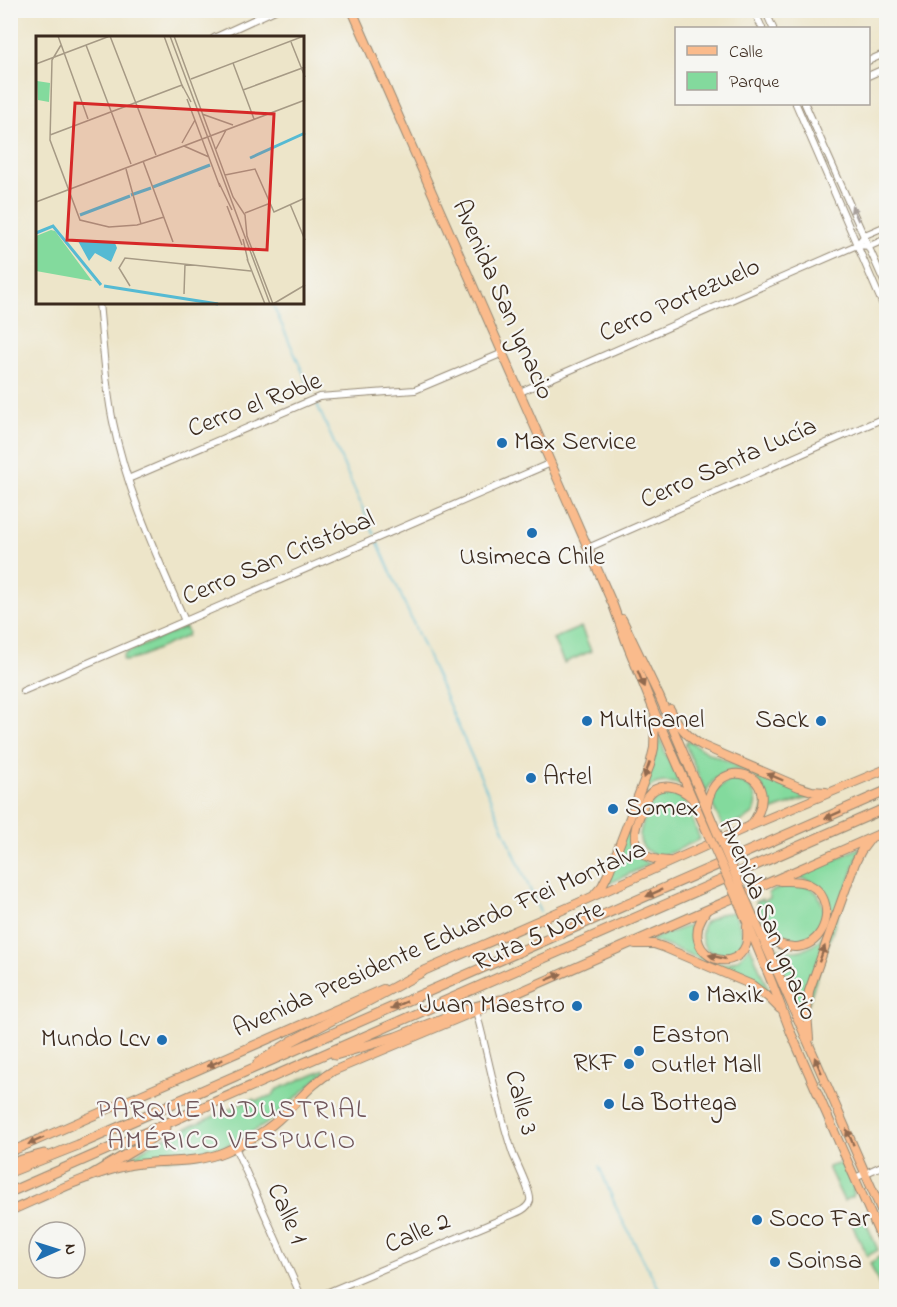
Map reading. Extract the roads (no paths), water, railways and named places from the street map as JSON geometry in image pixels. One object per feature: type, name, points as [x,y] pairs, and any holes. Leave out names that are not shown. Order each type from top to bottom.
[{"type":"highway","name":"Ruta 5 Norte","points":[[10,1172],[247,1072],[886,792]]},
{"type":"highway","name":"Ruta 5 Norte","points":[[10,1192],[886,808]]},
{"type":"highway","points":[[247,1072],[292,1041],[422,972]]},
{"type":"highway","points":[[298,1066],[381,1042],[467,1009],[500,1000]]},
{"type":"highway","points":[[88,1177],[154,1137],[174,1120]]},
{"type":"highway","points":[[10,1163],[78,1145]]},
{"type":"main road","name":"Avenida San Ignacio","points":[[352,10],[613,605],[655,713],[694,801],[712,832],[746,908],[762,933],[885,1217]]},
{"type":"main road","name":"Avenida San Ignacio","points":[[613,605],[660,698],[707,807],[712,832],[720,839],[746,908],[747,922],[784,1016],[886,1249]]},
{"type":"main road","points":[[660,698],[685,732],[693,741],[702,746],[799,787],[818,792],[831,792]]},
{"type":"main road","points":[[590,898],[607,877],[650,765],[654,748],[655,713]]},
{"type":"main road","name":"Avenida Presidente Eduardo Frei Montalva","points":[[10,1152],[720,839],[886,769]]},
{"type":"main road","points":[[707,807],[710,793],[720,779],[738,774],[749,777],[757,784],[762,799],[760,812],[750,826]]},
{"type":"main road","points":[[670,861],[647,857],[636,846],[635,831],[645,801],[652,792],[666,786],[679,789],[694,801]]},
{"type":"main road","points":[[10,1211],[88,1177],[135,1164],[201,1159],[235,1147],[273,1124],[313,1084],[333,1071],[476,1011],[886,831]]},
{"type":"main road","points":[[809,1045],[807,1013],[811,984],[855,863],[872,838]]},
{"type":"main road","points":[[762,933],[780,945],[798,947],[811,943],[818,937],[826,919],[824,902],[820,893],[813,887],[794,881],[769,883]]},
{"type":"main road","points":[[706,911],[699,925],[698,939],[703,951],[716,959],[724,960],[741,952],[747,941],[747,922]]},
{"type":"main road","points":[[629,944],[658,946],[746,982],[763,992],[784,1016]]},
{"type":"main road","points":[[791,1033],[796,1028],[802,1029]]},
{"type":"main road","points":[[873,1218],[876,1214],[885,1217]]},
{"type":"street","points":[[218,36],[275,10]]},
{"type":"street","points":[[754,10],[762,27]]},
{"type":"street","points":[[765,10],[773,27]]},
{"type":"street","points":[[870,60],[886,53]]},
{"type":"street","points":[[870,75],[886,68]]},
{"type":"street","points":[[797,105],[886,312]]},
{"type":"street","points":[[806,105],[886,286]]},
{"type":"street","name":"Cerro Portezuelo","points":[[520,392],[857,245],[865,235],[886,226]]},
{"type":"street","name":"Cerro Portezuelo","points":[[857,245],[870,246],[886,239]]},
{"type":"street","points":[[99,304],[111,414],[128,479],[143,522],[185,621]]},
{"type":"street","name":"Cerro el Roble","points":[[128,479],[313,399],[327,396],[412,391],[503,353]]},
{"type":"street","name":"Cerro Santa Lucía","points":[[588,548],[886,417]]},
{"type":"street","name":"Cerro San Cristóbal","points":[[23,691],[550,463]]},
{"type":"street","name":"Calle 3","points":[[476,1011],[504,1124],[529,1193],[531,1200],[529,1203]]},
{"type":"street","name":"Calle 1","points":[[235,1147],[301,1296]]},
{"type":"street","points":[[855,1178],[886,1164]]},
{"type":"street","name":"Calle 2","points":[[319,1296],[504,1218],[523,1209],[529,1203]]},
{"type":"waterway","points":[[272,304],[312,393]]},
{"type":"waterway","points":[[316,402],[374,534]]},
{"type":"waterway","points":[[378,543],[540,912]]},
{"type":"waterway","points":[[599,1166],[619,1214],[663,1296]]},
{"type":"place","name":"Max Service","points":[[502,443]]},
{"type":"place","name":"Usimeca Chile","points":[[532,533]]},
{"type":"place","name":"Multipanel","points":[[587,721]]},
{"type":"place","name":"Sack","points":[[821,721]]},
{"type":"place","name":"Artel","points":[[531,778]]},
{"type":"place","name":"Somex","points":[[613,809]]},
{"type":"place","name":"Maxik","points":[[694,996]]},
{"type":"place","name":"Juan Maestro","points":[[577,1006]]},
{"type":"place","name":"Mundo Lcv","points":[[162,1040]]},
{"type":"place","name":"Easton Outlet Mall","points":[[639,1051]]},
{"type":"place","name":"RKF","points":[[629,1064]]},
{"type":"place","name":"La Bottega","points":[[609,1104]]},
{"type":"place","name":"Soco Far","points":[[757,1220]]},
{"type":"place","name":"Soinsa","points":[[775,1262]]},
{"type":"district","name":"PARQUE INDUSTRIAL AMÉRICO VESPUCIO","points":[[232,1126]]}]
